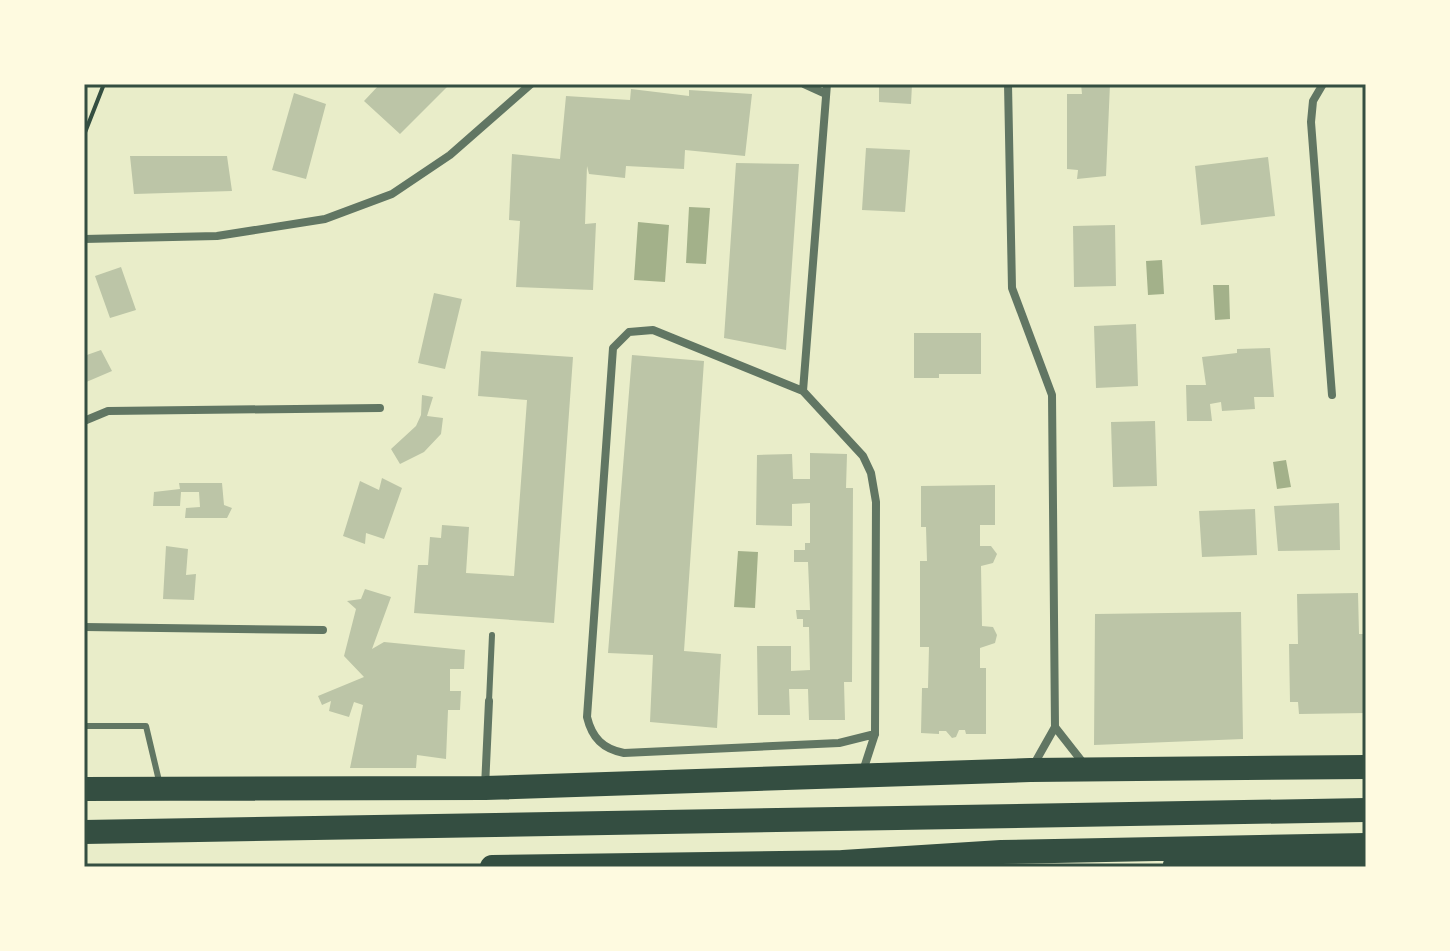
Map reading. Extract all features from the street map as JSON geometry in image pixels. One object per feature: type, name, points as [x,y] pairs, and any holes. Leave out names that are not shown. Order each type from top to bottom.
[{"type":"highway","points":[[84,789],[485,788],[1030,770],[1366,767]]},
{"type":"highway","points":[[84,832],[1366,810]]},
{"type":"highway","points":[[843,862],[1001,852],[1366,845]]},
{"type":"highway","points":[[492,867],[843,862],[1002,867]]},
{"type":"highway","points":[[1008,867],[1366,863]]},
{"type":"street","points":[[84,239],[217,236],[325,219],[392,194],[450,155],[529,84]]},
{"type":"street","points":[[804,84],[826,94]]},
{"type":"street","points":[[803,391],[827,84]]},
{"type":"street","points":[[1008,84],[1012,288],[1052,395],[1055,727],[1030,770]]},
{"type":"street","points":[[1323,84],[1313,101],[1311,122],[1332,395]]},
{"type":"street","points":[[862,775],[875,734],[876,502],[871,473],[863,456],[803,391],[653,330],[629,332],[613,348],[587,717],[596,738],[610,750],[624,753],[839,743],[875,734]]},
{"type":"street","points":[[84,421],[108,411],[380,408]]},
{"type":"street","points":[[84,627],[323,630]]},
{"type":"street","points":[[485,788],[489,701]]},
{"type":"street","points":[[1055,727],[1089,771]]},
{"type":"lane","points":[[489,701],[492,635]]},
{"type":"lane","points":[[84,726],[146,726],[161,788]]},
{"type":"path","points":[[84,135],[104,84]]},
{"type":"shaded area","points":[[689,207],[710,208],[706,264],[686,263]]},
{"type":"shaded area","points":[[638,222],[669,225],[665,282],[634,280]]},
{"type":"shaded area","points":[[1162,260],[1164,294],[1148,295],[1146,261]]},
{"type":"shaded area","points":[[1213,285],[1229,285],[1230,319],[1215,320]]},
{"type":"shaded area","points":[[1286,460],[1291,487],[1277,489],[1273,462]]},
{"type":"shaded area","points":[[738,551],[758,552],[755,608],[734,607]]},
{"type":"building","points":[[380,84],[450,84],[400,134],[364,101]]},
{"type":"building","points":[[879,84],[912,84],[911,104],[879,102]]},
{"type":"building","points":[[1081,84],[1110,84],[1106,176],[1077,179],[1078,170],[1067,169],[1067,94],[1082,94]]},
{"type":"building","points":[[631,89],[689,96],[689,90],[752,94],[745,156],[685,150],[684,169],[626,166],[625,178],[589,174],[587,166],[585,224],[596,223],[593,290],[516,287],[520,221],[509,220],[512,154],[560,159],[566,96],[630,100]]},
{"type":"building","points":[[294,93],[326,104],[306,179],[272,170]]},
{"type":"building","points":[[866,148],[910,150],[905,212],[862,210]]},
{"type":"building","points":[[130,156],[227,156],[232,191],[134,194]]},
{"type":"building","points":[[1268,157],[1275,216],[1201,225],[1195,166]]},
{"type":"building","points":[[736,163],[799,164],[786,350],[724,338]]},
{"type":"building","points":[[1115,225],[1116,286],[1074,287],[1073,226]]},
{"type":"building","points":[[121,267],[136,310],[110,318],[95,276]]},
{"type":"building","points":[[434,293],[462,299],[445,369],[418,363]]},
{"type":"building","points":[[1136,324],[1138,386],[1096,388],[1094,326]]},
{"type":"building","points":[[914,333],[981,333],[981,374],[939,374],[939,378],[914,378]]},
{"type":"building","points":[[1270,348],[1274,397],[1254,397],[1255,409],[1222,411],[1221,402],[1210,404],[1212,421],[1187,421],[1186,385],[1206,385],[1202,357],[1237,353],[1237,349]]},
{"type":"building","points":[[101,350],[112,371],[84,383],[84,356]]},
{"type":"building","points":[[481,351],[573,357],[554,623],[414,613],[418,565],[428,565],[430,537],[441,538],[442,525],[469,527],[466,573],[514,576],[527,400],[478,396]]},
{"type":"building","points":[[632,355],[704,361],[684,651],[721,654],[717,728],[650,722],[653,655],[608,653]]},
{"type":"building","points":[[422,395],[433,397],[427,416],[443,418],[441,434],[424,452],[400,464],[391,449],[416,426],[421,415]]},
{"type":"building","points":[[1155,421],[1157,486],[1113,487],[1111,422]]},
{"type":"building","points":[[810,453],[847,454],[846,488],[853,488],[852,682],[844,682],[845,720],[809,720],[808,689],[789,689],[790,715],[758,715],[757,646],[791,646],[791,671],[810,670],[809,627],[803,627],[803,619],[797,619],[796,610],[810,610],[808,562],[794,562],[794,550],[805,550],[805,543],[810,543],[810,503],[792,504],[792,526],[756,525],[757,455],[792,454],[793,479],[810,479]]},
{"type":"building","points":[[382,478],[402,488],[384,539],[366,533],[365,544],[343,536],[360,481],[379,490]]},
{"type":"building","points":[[179,483],[222,483],[224,505],[232,508],[227,518],[185,518],[186,508],[200,507],[199,492],[181,492],[180,506],[153,506],[154,492],[180,489]]},
{"type":"building","points":[[995,485],[995,525],[980,525],[980,546],[991,546],[997,554],[993,563],[981,566],[982,626],[993,627],[997,635],[995,643],[980,648],[980,668],[986,668],[986,734],[966,734],[965,730],[959,730],[952,738],[946,731],[939,731],[939,734],[921,733],[922,688],[928,688],[929,647],[920,647],[920,561],[927,561],[926,527],[921,527],[921,486]]},
{"type":"building","points":[[1339,503],[1340,550],[1278,551],[1274,506]]},
{"type":"building","points":[[1255,509],[1257,555],[1202,557],[1199,511]]},
{"type":"building","points":[[166,546],[188,549],[186,575],[196,574],[194,600],[163,599]]},
{"type":"building","points":[[365,589],[391,597],[372,649],[384,642],[465,650],[464,669],[450,669],[450,691],[461,691],[460,710],[448,710],[446,759],[417,755],[416,768],[350,768],[363,705],[354,702],[349,717],[329,711],[331,701],[322,705],[318,696],[364,677],[344,656],[356,609],[347,601],[361,599]]},
{"type":"building","points":[[1358,593],[1359,634],[1365,634],[1366,642],[1366,713],[1299,714],[1298,702],[1290,702],[1289,644],[1298,644],[1297,594]]},
{"type":"building","points":[[1241,612],[1243,739],[1094,745],[1095,614]]}]
